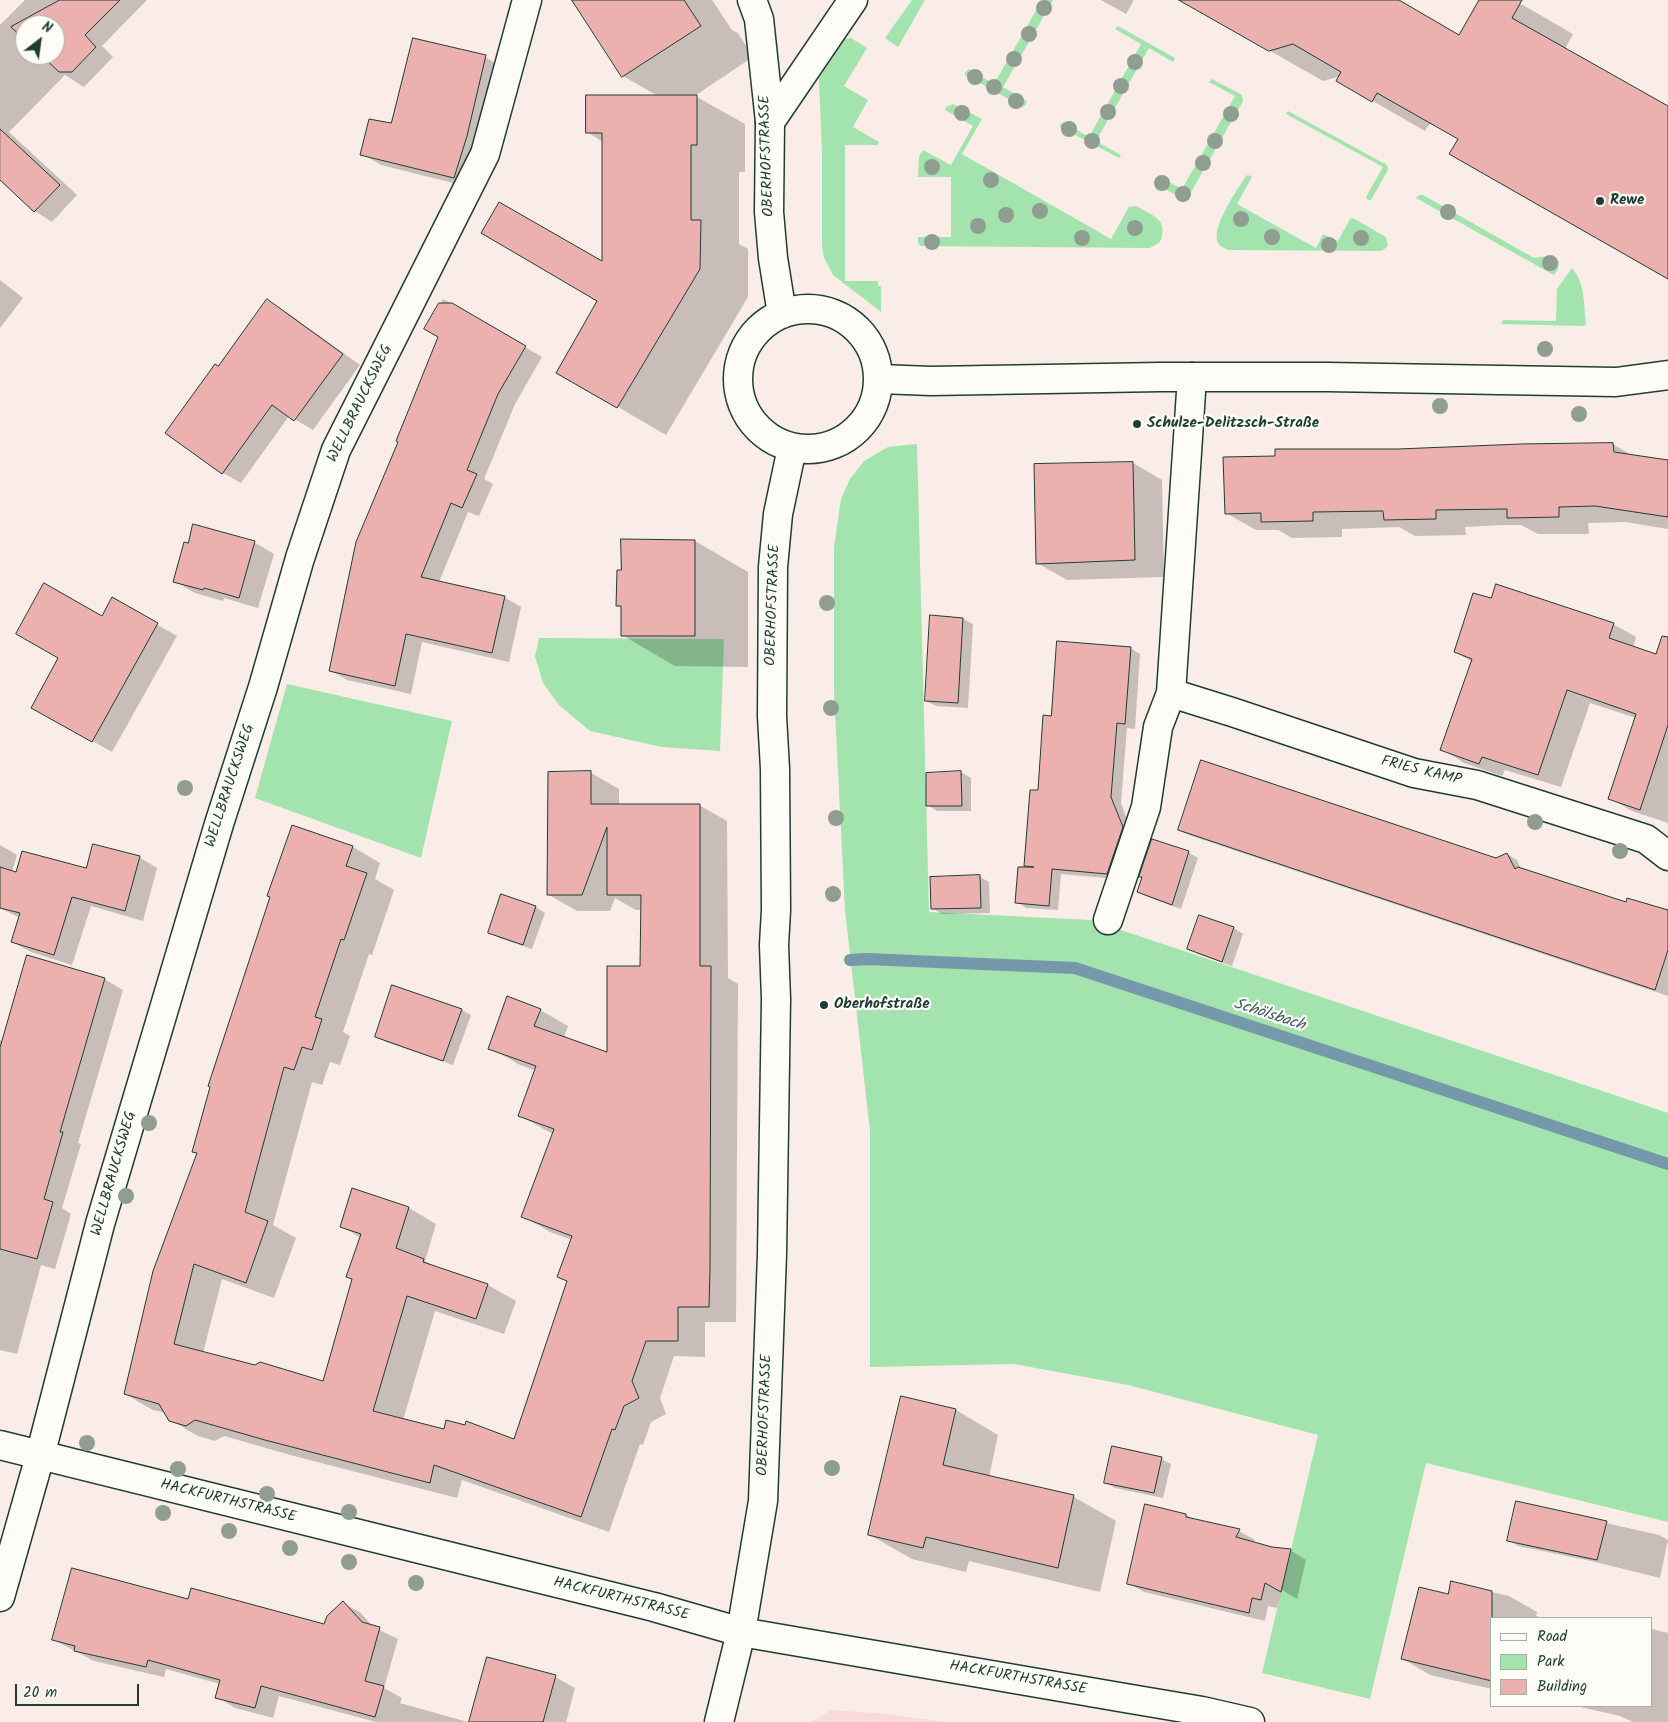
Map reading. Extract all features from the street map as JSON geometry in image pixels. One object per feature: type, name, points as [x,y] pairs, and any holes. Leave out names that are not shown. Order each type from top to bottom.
[{"type":"street","name":"WELLBRAUCKSWEG","points":[[0,1598],[40,1456],[102,1215],[219,824],[263,687],[300,558],[336,450],[485,154],[526,0]]},
{"type":"street","name":"OBERHOFSTRASSE","points":[[752,0],[759,20],[770,122],[769,212],[773,258],[782,314]]},
{"type":"street","points":[[770,122],[852,0]]},
{"type":"street","points":[[808,309],[836,314],[858,330],[874,352],[880,379],[874,406],[860,428],[838,444],[812,450],[792,448],[772,440],[749,418],[742,404],[738,389],[741,358],[747,344],[756,331],[768,321],[782,314],[808,309]]},
{"type":"street","points":[[880,379],[931,381],[1327,377],[1616,382],[1668,374]]},
{"type":"street","points":[[1108,920],[1146,807],[1158,728],[1171,693],[1192,377]]},
{"type":"street","name":"OBERHOFSTRASSE","points":[[719,1722],[741,1632],[763,1501],[772,1264],[776,1000],[772,567],[778,514],[792,448]]},
{"type":"street","name":"FRIES KAMP","points":[[1171,693],[1414,773],[1477,785],[1646,839],[1668,856]]},
{"type":"street","name":"HACKFURTHSTRASSE","points":[[0,1445],[654,1607],[741,1632],[1202,1711],[1250,1722]]},
{"type":"shaded area","points":[[830,1710],[887,1714],[944,1722],[812,1722]]},
{"type":"green space","points":[[912,0],[925,0],[898,47],[885,38]]},
{"type":"green space","points":[[1042,0],[1053,0],[1003,87],[1027,101],[1023,107],[965,75],[965,73],[969,69],[994,84]]},
{"type":"green space","points":[[1118,26],[1175,58],[1173,62],[1149,48],[1096,141],[1121,155],[1119,158],[1060,127],[1063,122],[1089,137],[1141,44],[1115,29]]},
{"type":"green space","points":[[851,38],[867,48],[844,86],[868,100],[853,127],[879,142],[878,145],[845,145],[845,281],[878,281],[878,286],[881,286],[881,312],[833,275],[824,258],[822,246],[822,154],[819,78],[845,39]]},
{"type":"green space","points":[[1212,79],[1242,95],[1243,101],[1187,199],[1184,200],[1155,183],[1157,178],[1160,177],[1182,189],[1235,96],[1209,82]]},
{"type":"green space","points":[[953,104],[982,119],[962,154],[1111,239],[1129,207],[1136,206],[1158,219],[1161,223],[1162,234],[1160,242],[1150,248],[920,246],[918,237],[951,237],[951,177],[918,177],[919,156],[923,150],[951,165],[973,126],[945,110],[946,107]]},
{"type":"green space","points":[[1288,111],[1387,165],[1388,170],[1371,200],[1368,200],[1366,197],[1383,167],[1286,114]]},
{"type":"green space","points":[[1248,175],[1252,177],[1237,204],[1316,248],[1323,234],[1338,241],[1350,219],[1353,218],[1386,237],[1388,246],[1382,251],[1229,250],[1224,248],[1219,244],[1217,230],[1225,210]]},
{"type":"green space","points":[[1419,195],[1423,195],[1534,258],[1554,257],[1559,262],[1558,269],[1554,275],[1552,274],[1416,198]]},
{"type":"green space","points":[[1572,268],[1582,287],[1586,324],[1584,326],[1501,323],[1503,320],[1556,321],[1557,289]]},
{"type":"green space","points":[[917,444],[929,912],[1091,920],[1668,1113],[1668,1522],[1426,1463],[1370,1699],[1262,1673],[1318,1435],[1128,1385],[1014,1364],[870,1367],[870,1131],[845,910],[834,692],[834,547],[841,499],[850,479],[864,461],[888,447]]},
{"type":"green space","points":[[539,638],[724,639],[720,751],[662,747],[590,731],[559,705],[543,683],[535,656]]},
{"type":"green space","points":[[287,684],[452,721],[421,858],[255,798]]},
{"type":"building","points":[[60,0],[120,0],[85,35],[96,47],[72,72],[59,72],[52,65],[65,65],[65,15],[33,15]]},
{"type":"building","points":[[572,0],[684,0],[701,26],[622,77]]},
{"type":"building","name":"Rewe","points":[[1179,0],[1399,0],[1459,35],[1479,0],[1522,0],[1512,18],[1668,106],[1668,279],[1449,154],[1458,139],[1377,93],[1372,102],[1336,81],[1341,72],[1293,44],[1269,51]]},
{"type":"building","points":[[413,38],[486,55],[467,136],[454,178],[360,155],[369,119],[391,123]]},
{"type":"building","points":[[586,95],[697,95],[697,145],[691,145],[691,220],[701,220],[700,269],[617,408],[556,373],[597,301],[481,233],[499,202],[602,261],[602,133],[586,133]]},
{"type":"building","points":[[0,129],[60,185],[34,212],[0,180]]},
{"type":"building","points":[[267,299],[343,354],[294,421],[272,405],[222,474],[165,433],[215,364],[218,366]]},
{"type":"building","points":[[439,303],[452,303],[526,346],[498,394],[467,470],[477,474],[462,508],[451,503],[421,577],[505,596],[492,653],[406,634],[395,686],[329,671],[356,542],[398,442],[396,441],[438,337],[424,329]]},
{"type":"building","points":[[1613,443],[1614,452],[1668,460],[1668,517],[1595,506],[1559,507],[1559,517],[1507,518],[1507,509],[1436,510],[1436,519],[1384,520],[1383,511],[1313,512],[1313,521],[1261,522],[1261,513],[1225,514],[1223,457],[1275,456],[1275,449],[1398,449],[1521,444]]},
{"type":"building","points":[[1133,462],[1135,560],[1036,564],[1034,464]]},
{"type":"building","points":[[193,524],[255,541],[239,598],[173,582],[184,542],[188,543]]},
{"type":"building","points":[[621,539],[695,540],[695,636],[621,636],[621,606],[616,606],[617,570],[621,570]]},
{"type":"building","points":[[44,583],[102,616],[112,597],[158,623],[92,742],[31,708],[58,658],[16,634]]},
{"type":"building","points":[[1496,584],[1614,623],[1609,638],[1656,654],[1662,636],[1668,637],[1668,725],[1640,810],[1608,799],[1636,714],[1567,690],[1538,775],[1482,757],[1479,764],[1440,750],[1472,659],[1454,652],[1473,593],[1491,598]]},
{"type":"building","points":[[930,615],[963,618],[958,703],[925,701]]},
{"type":"building","points":[[1057,641],[1131,647],[1125,724],[1117,723],[1111,797],[1123,827],[1107,874],[1052,869],[1049,906],[1015,903],[1018,867],[1034,867],[1024,866],[1030,790],[1038,790],[1043,715],[1051,716]]},
{"type":"building","points":[[1201,760],[1496,858],[1507,853],[1515,869],[1518,867],[1626,902],[1627,898],[1668,910],[1668,950],[1655,990],[1178,830]]},
{"type":"building","points":[[591,771],[591,804],[700,804],[700,966],[711,966],[710,1268],[709,1307],[678,1307],[678,1341],[646,1341],[632,1381],[639,1398],[624,1406],[615,1430],[612,1429],[581,1517],[434,1465],[430,1483],[195,1420],[186,1426],[169,1421],[159,1404],[124,1394],[153,1271],[197,1153],[192,1152],[210,1087],[208,1086],[270,897],[267,896],[292,825],[353,846],[346,866],[367,873],[344,940],[341,939],[315,1017],[322,1019],[312,1050],[302,1047],[294,1070],[284,1067],[245,1212],[268,1221],[246,1283],[194,1264],[174,1344],[255,1365],[260,1362],[323,1381],[352,1279],[346,1277],[361,1234],[340,1227],[352,1188],[409,1207],[396,1248],[424,1259],[423,1262],[488,1284],[476,1319],[407,1296],[373,1411],[444,1429],[446,1420],[465,1425],[466,1421],[514,1439],[567,1281],[557,1277],[572,1236],[521,1217],[554,1129],[518,1116],[536,1066],[488,1049],[507,996],[541,1009],[534,1026],[607,1052],[607,966],[640,966],[641,895],[607,895],[607,827],[582,895],[547,895],[548,772]]},
{"type":"building","points":[[961,771],[962,806],[926,806],[926,773]]},
{"type":"building","points":[[1152,839],[1189,851],[1172,905],[1137,892],[1142,877],[1139,877]]},
{"type":"building","points":[[93,844],[140,856],[125,911],[72,897],[54,955],[11,942],[20,913],[0,908],[0,867],[16,872],[22,851],[86,868]]},
{"type":"building","points":[[980,875],[981,908],[931,909],[930,877]]},
{"type":"building","points":[[501,894],[536,906],[523,945],[488,933]]},
{"type":"building","points":[[1199,915],[1234,927],[1222,962],[1187,949]]},
{"type":"building","points":[[27,955],[105,978],[60,1132],[63,1132],[44,1199],[53,1202],[37,1259],[0,1249],[0,1048]]},
{"type":"building","points":[[392,985],[462,1009],[443,1061],[375,1037]]},
{"type":"building","points":[[901,1396],[956,1409],[943,1465],[1074,1495],[1058,1568],[926,1537],[923,1548],[868,1535]]},
{"type":"building","points":[[1112,1446],[1162,1457],[1154,1493],[1104,1483]]},
{"type":"building","points":[[1516,1501],[1607,1521],[1597,1560],[1507,1541]]},
{"type":"building","points":[[1145,1504],[1186,1514],[1186,1517],[1240,1529],[1236,1537],[1272,1547],[1291,1549],[1281,1592],[1265,1583],[1261,1600],[1252,1598],[1249,1613],[1127,1584]]},
{"type":"building","points":[[72,1568],[188,1599],[191,1588],[324,1624],[327,1616],[343,1601],[362,1622],[380,1627],[365,1681],[384,1686],[375,1717],[261,1686],[255,1708],[215,1698],[220,1680],[148,1660],[146,1667],[74,1651],[75,1646],[52,1640]]},
{"type":"building","points":[[1451,1581],[1492,1591],[1490,1681],[1401,1659],[1419,1587],[1448,1594]]},
{"type":"building","points":[[487,1657],[556,1675],[543,1722],[469,1722]]},
{"type":"waterway","name":"Schölsbach","points":[[850,960],[867,959],[1075,968],[1668,1164]]},
{"type":"place","name":"Rewe","points":[[1600,201]]},
{"type":"place","name":"Schulze-Delitzsch-Straße","points":[[1137,424]]},
{"type":"place","name":"Oberhofstraße","points":[[824,1005]]}]
